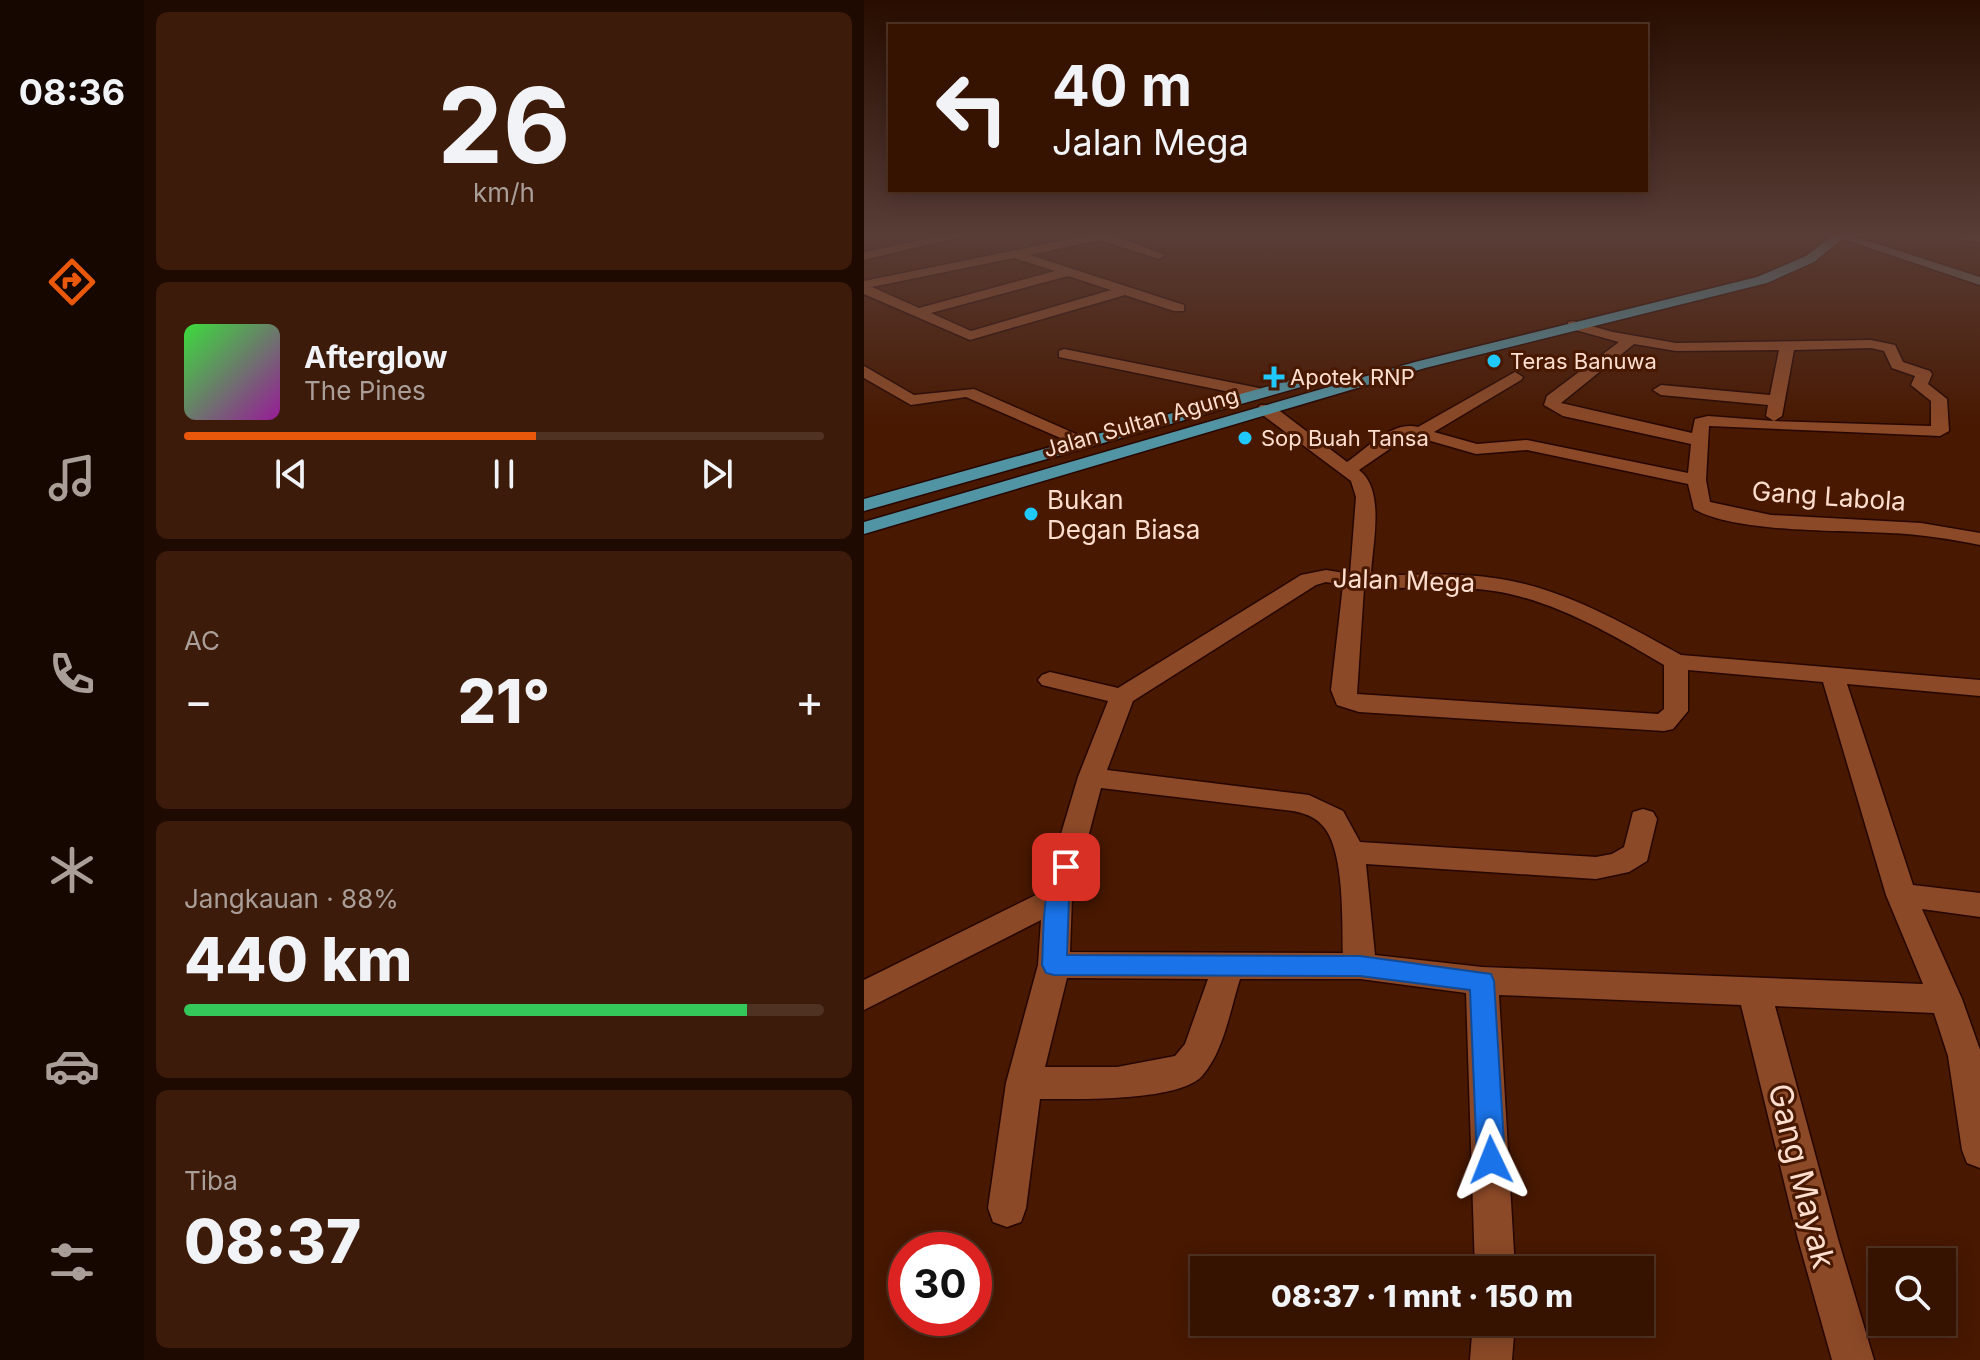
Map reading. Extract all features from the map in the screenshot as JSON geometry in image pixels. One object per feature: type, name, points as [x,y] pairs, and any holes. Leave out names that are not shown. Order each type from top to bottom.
[{"type":"main road","name":"Jalan Sultan Agung","points":[[864,528],[1034,476],[1401,355],[1634,298]]},
{"type":"main road","name":"Jalan Sultan Agung","points":[[864,505],[1085,442],[1420,365],[1684,298]]},
{"type":"main road","points":[[1401,355],[1420,365]]},
{"type":"main road","points":[[1018,461],[1034,476]]},
{"type":"street","points":[[887,298],[973,336],[1098,298]]},
{"type":"street","points":[[917,313],[970,298]]},
{"type":"street","points":[[1151,298],[1179,308]]},
{"type":"street","points":[[1349,469],[1401,432],[1423,431],[1476,449],[1527,445],[1697,480],[1701,423],[1708,421],[1940,431],[1938,397],[1919,385],[1924,374],[1892,361],[1893,351],[1890,348],[1871,344],[1676,347],[1630,340],[1573,325]]},
{"type":"street","points":[[1630,340],[1553,399],[1552,405],[1563,411],[1698,440]]},
{"type":"street","points":[[1772,426],[1787,346]]},
{"type":"street","points":[[1064,354],[1263,401],[1359,479],[1365,497],[1343,690],[1346,699],[1359,704],[1664,723],[1676,711],[1676,662]]},
{"type":"street","points":[[864,371],[911,400],[968,392],[1085,442]]},
{"type":"street","points":[[1423,431],[1515,377]]},
{"type":"street","points":[[1661,390],[1776,401]]},
{"type":"street","name":"Gang Labola","points":[[1697,480],[1701,505],[1715,511],[1764,520],[1946,531],[1980,539]]},
{"type":"street","name":"Jalan Mega","points":[[1122,697],[1309,580],[1326,576],[1357,581],[1493,584],[1542,595],[1634,638],[1676,662],[1980,688]]},
{"type":"street","points":[[1833,677],[1901,895],[1946,999],[1965,1056],[1980,1150]]},
{"type":"street","points":[[1007,1208],[1024,1083],[1054,965],[1057,898],[1091,777],[1122,697],[1050,680]]},
{"type":"street","points":[[1091,777],[1293,801],[1313,806],[1334,818],[1350,852],[1360,966]]},
{"type":"street","points":[[1350,852],[1596,868],[1619,864],[1637,853],[1643,819]]},
{"type":"street","points":[[1901,895],[1980,905]]},
{"type":"street","points":[[864,996],[1057,898]]},
{"type":"street","points":[[1054,965],[1360,966],[1482,981],[1946,999]]},
{"type":"street","points":[[1024,1083],[1117,1083],[1187,1068],[1199,1052],[1228,966]]},
{"type":"street","points":[[1482,981],[1494,1256]]},
{"type":"street","name":"Gang Mayak","points":[[1754,990],[1818,1239],[1853,1360]]},
{"type":"street","points":[[1491,1360],[1493,1336]]},
{"type":"place","name":"Teras Banuwa","points":[[1494,361]]},
{"type":"place","name":"Apotek RNP","points":[[1274,377]]},
{"type":"place","name":"Sop Buah Tansa","points":[[1245,438]]},
{"type":"place","name":"Bukan Degan Biasa","points":[[1031,514]]},
{"type":"route","points":[[1066,867],[1057,898],[1054,965],[1360,966],[1482,981],[1491,1160]]}]
